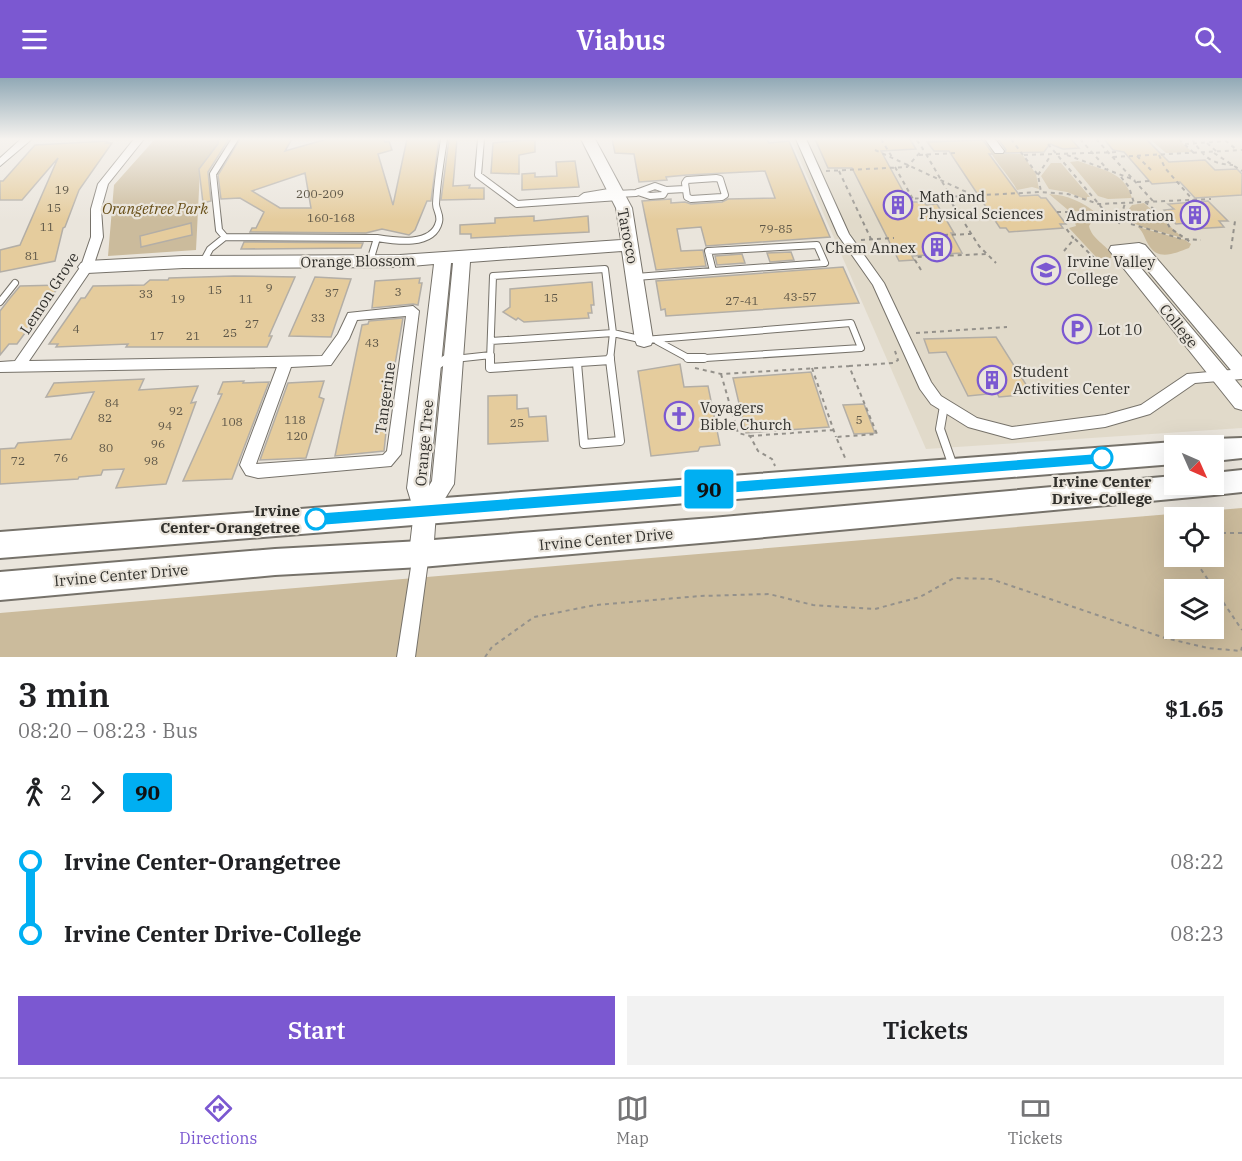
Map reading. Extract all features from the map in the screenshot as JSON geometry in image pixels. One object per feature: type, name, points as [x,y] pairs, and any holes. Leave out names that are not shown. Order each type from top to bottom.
[{"type":"main road","points":[[1224,449],[1242,447]]},
{"type":"main road","points":[[0,544],[1164,454]]},
{"type":"main road","name":"Irvine Center Drive","points":[[1224,483],[1242,482]]},
{"type":"main road","name":"Irvine Center Drive","points":[[0,586],[275,561],[421,554],[1164,488]]},
{"type":"street","name":"Lemon Grove","points":[[19,366],[87,267],[97,237],[96,209],[103,184],[117,166]]},
{"type":"street","name":"Tarocco","points":[[602,166],[624,208],[628,245],[650,340]]},
{"type":"street","points":[[813,166],[848,241],[878,283],[925,386],[936,400],[973,423],[992,430],[1029,432],[1123,418],[1145,410],[1192,378],[1242,372]]},
{"type":"street","name":"Orange Blossom","points":[[87,267],[202,262],[442,259],[628,245]]},
{"type":"street","name":"College","points":[[1242,372],[1139,249],[1117,250],[1242,402]]},
{"type":"street","name":"Orange Tree","points":[[425,511],[443,484],[456,358],[462,257]]},
{"type":"street","name":"Orange Tree","points":[[425,511],[418,488],[442,259]]},
{"type":"street","name":"Tangerine","points":[[0,367],[326,361],[344,336],[352,316],[413,311],[394,454],[391,459],[251,470],[248,465],[286,362]]},
{"type":"street","points":[[406,657],[425,511]]},
{"type":"lane","points":[[218,166],[213,174],[219,230],[225,237]]},
{"type":"lane","points":[[202,262],[210,249],[225,237],[377,238],[396,242],[425,236],[436,226],[440,215],[436,207],[441,166]]},
{"type":"lane","points":[[479,166],[478,175],[517,204],[581,199],[586,201],[638,192],[650,185],[661,186],[666,190],[686,189]]},
{"type":"lane","points":[[716,178],[720,180],[724,195],[691,199],[687,197],[686,189],[687,180],[716,178]]},
{"type":"lane","points":[[638,192],[646,196],[654,196],[663,195],[666,190]]},
{"type":"lane","points":[[370,261],[377,238]]},
{"type":"lane","points":[[636,277],[713,273],[825,263],[817,245],[708,252],[713,273]]},
{"type":"lane","points":[[577,363],[584,444],[620,441],[610,360],[613,333],[605,268],[493,276],[490,368],[610,360]]},
{"type":"lane","points":[[0,302],[15,283]]},
{"type":"lane","points":[[491,341],[613,333],[650,340],[690,359],[861,348],[851,323],[650,340]]},
{"type":"lane","points":[[430,373],[440,361],[491,355]]},
{"type":"lane","points":[[944,406],[939,417],[941,438],[955,470]]},
{"type":"path","points":[[815,171],[899,166]]},
{"type":"path","points":[[912,166],[975,195]]},
{"type":"path","points":[[933,166],[971,234],[986,254],[996,262]]},
{"type":"path","points":[[1032,166],[1038,175],[1041,192]]},
{"type":"path","points":[[1038,175],[1044,166]]},
{"type":"path","points":[[1067,166],[1114,222]]},
{"type":"path","points":[[1095,166],[1135,181],[1149,181]]},
{"type":"path","points":[[1104,166],[1108,171]]},
{"type":"path","points":[[1121,166],[1154,202]]},
{"type":"path","points":[[1147,166],[1151,170]]},
{"type":"path","points":[[1164,166],[1194,200]]},
{"type":"path","points":[[895,167],[913,199]]},
{"type":"path","points":[[838,170],[871,239]]},
{"type":"path","points":[[1119,175],[1129,187],[1134,203]]},
{"type":"path","points":[[907,199],[1041,192],[1068,194],[1099,204],[1211,199]]},
{"type":"path","points":[[1145,202],[1164,217],[1170,228],[1192,243]]},
{"type":"path","points":[[1119,224],[1125,203]]},
{"type":"path","points":[[1057,212],[1068,212],[1094,219]]},
{"type":"path","points":[[1231,249],[1235,221]]},
{"type":"path","points":[[1131,224],[1185,239],[1201,240]]},
{"type":"path","points":[[1065,227],[1094,258]]},
{"type":"path","points":[[944,235],[971,234]]},
{"type":"path","points":[[848,241],[894,238]]},
{"type":"path","points":[[1064,251],[1074,239]]},
{"type":"path","points":[[921,270],[915,260],[917,257],[986,254]]},
{"type":"path","points":[[834,430],[750,436],[738,433],[722,374],[897,362],[892,337],[903,334],[1007,327]]},
{"type":"path","points":[[836,437],[877,434],[849,366]]},
{"type":"path","points":[[812,368],[846,460]]},
{"type":"path","points":[[750,436],[758,451],[772,459],[775,466]]},
{"type":"path","points":[[1224,533],[1242,533]]},
{"type":"path","points":[[1199,567],[1242,630]]},
{"type":"path","points":[[485,657],[492,647],[534,617],[597,605],[700,596],[769,594],[813,605],[874,609],[920,597],[954,578],[991,579],[1031,591],[1082,612],[1165,638],[1208,648],[1241,651],[1242,647]]},
{"type":"shaded area","name":"Irvine Valley College","points":[[803,166],[1242,166],[1242,428],[926,449]]},
{"type":"green space","name":"Orangetree Park","points":[[131,166],[203,166],[200,170],[196,250],[108,256],[114,185]]},
{"type":"green space","points":[[1000,166],[1030,166],[1036,174],[1039,189],[1032,187],[1017,190]]},
{"type":"green space","points":[[1049,166],[1064,166],[1090,197],[1087,197],[1087,200],[1067,192],[1049,189],[1041,176]]},
{"type":"green space","points":[[1073,166],[1093,166],[1111,173],[1124,182],[1132,198],[1108,199],[1098,196]]},
{"type":"green space","points":[[1049,194],[1075,200],[1097,214],[1068,210]]},
{"type":"green space","points":[[1144,203],[1183,238],[1145,228],[1126,220],[1128,211],[1145,216],[1140,212],[1128,210],[1132,205]]},
{"type":"green space","points":[[1073,215],[1093,220],[1089,226],[1091,231],[1114,258],[1097,258],[1069,228],[1076,226]]},
{"type":"green space","points":[[1138,227],[1185,240],[1191,244],[1189,248],[1173,254],[1157,253],[1152,250]]},
{"type":"green space","points":[[1242,508],[1242,657],[0,657],[0,613],[1164,515],[1164,567],[1224,567],[1224,510]]},
{"type":"building","points":[[16,166],[51,166],[22,200],[0,200],[0,181],[3,181]]},
{"type":"building","points":[[54,166],[96,166],[79,190],[63,228],[55,261],[0,272],[0,250],[20,245]]},
{"type":"building","points":[[201,166],[212,166],[208,172],[211,201],[203,203],[199,169]]},
{"type":"building","points":[[223,166],[382,166],[393,205],[401,166],[436,166],[431,201],[427,201],[415,230],[409,235],[382,229],[366,233],[250,232],[252,228],[256,228],[264,212],[240,198],[221,199],[218,175]],"holes":[[[305,173],[311,208],[280,208],[252,191]]]},
{"type":"building","points":[[445,166],[455,166],[453,186],[470,185],[469,188],[484,188],[484,199],[441,200]]},
{"type":"building","points":[[491,166],[519,166],[519,174],[491,173]]},
{"type":"building","points":[[556,166],[576,166],[579,187],[522,190],[522,174],[535,173],[535,177],[557,176]]},
{"type":"building","points":[[636,166],[800,166],[830,237],[706,246],[701,227],[677,229],[681,251],[703,250],[706,266],[656,270],[642,201],[671,199],[671,203],[691,204],[722,202],[728,199],[775,198],[765,171],[687,175],[666,177],[667,180],[639,182]]},
{"type":"building","name":"Math and Physical Sciences","points":[[827,166],[889,166],[909,202],[937,204],[954,233],[951,233],[962,253],[912,256],[914,260],[899,261],[852,168],[828,168]]},
{"type":"building","points":[[959,166],[998,166],[1020,196],[1038,195],[1046,198],[1066,224],[1060,224],[1063,228],[1009,232],[1006,228],[1000,228]]},
{"type":"building","points":[[1136,166],[1211,166],[1215,170],[1237,169],[1242,174],[1242,195],[1195,198],[1180,182],[1152,184]]},
{"type":"building","name":"Administration","points":[[1208,201],[1228,221],[1219,221],[1224,227],[1192,229],[1187,223],[1176,224],[1164,210],[1174,209],[1168,204]]},
{"type":"building","points":[[534,216],[534,221],[588,216],[589,232],[471,238],[471,234],[460,234],[460,225],[495,223],[495,218]]},
{"type":"building","points":[[191,223],[192,235],[141,247],[140,236]]},
{"type":"building","points":[[244,242],[363,243],[361,248],[241,249]]},
{"type":"building","points":[[791,252],[794,260],[770,262],[767,253]]},
{"type":"building","points":[[742,254],[745,263],[717,265],[715,256]]},
{"type":"building","points":[[843,267],[859,303],[666,316],[665,309],[661,310],[656,281]]},
{"type":"building","points":[[295,277],[269,336],[272,336],[267,347],[126,347],[128,344],[56,347],[58,344],[49,344],[81,298],[85,298],[93,286],[144,285],[150,280],[168,280],[169,278]]},
{"type":"building","points":[[315,277],[351,279],[331,337],[289,336]]},
{"type":"building","points":[[420,278],[419,283],[422,283],[418,305],[372,308],[375,281]]},
{"type":"building","points":[[592,282],[594,305],[591,305],[592,313],[588,313],[589,318],[524,322],[503,312],[510,307],[510,289]]},
{"type":"building","points":[[60,285],[17,344],[9,344],[0,355],[0,311],[20,286]]},
{"type":"building","points":[[403,318],[390,393],[384,451],[335,456],[362,325],[368,324],[369,321]]},
{"type":"building","name":"Student Activities Center","points":[[996,337],[1032,394],[999,397],[997,393],[968,396],[946,352],[929,353],[924,339]]},
{"type":"building","name":"Voyagers Bible Church","points":[[680,364],[684,387],[708,386],[720,445],[700,447],[698,451],[651,456],[638,371]]},
{"type":"building","points":[[811,372],[829,427],[746,433],[733,378]]},
{"type":"building","points":[[144,379],[139,390],[198,386],[191,403],[196,402],[166,484],[116,488],[124,469],[103,470],[101,475],[78,479],[0,484],[0,449],[15,448],[18,443],[71,439],[94,392],[46,397],[54,383]]},
{"type":"building","points":[[244,381],[243,383],[269,382],[232,479],[183,481],[222,394],[218,394],[223,382]]},
{"type":"building","points":[[324,381],[319,397],[324,399],[306,458],[260,460],[288,383]]},
{"type":"building","points":[[517,395],[517,409],[528,408],[529,417],[546,416],[548,441],[488,444],[488,396]]},
{"type":"building","points":[[864,404],[875,433],[854,434],[843,405]]},
{"type":"bus line","name":"90","points":[[316,519],[1102,458]]},
{"type":"place","name":"Math and Physical Sciences","points":[[898,205]]},
{"type":"place","name":"Administration","points":[[1195,215]]},
{"type":"place","name":"Chem Annex","points":[[937,247]]},
{"type":"place","name":"Irvine Valley College","points":[[1046,270]]},
{"type":"place","name":"Lot 10","points":[[1077,329]]},
{"type":"place","name":"Student Activities Center","points":[[992,380]]},
{"type":"place","name":"Voyagers Bible Church","points":[[679,416]]},
{"type":"place","name":"Irvine Center Drive-College","points":[[1102,458]]},
{"type":"place","name":"Irvine Center-Orangetree","points":[[316,519]]}]
